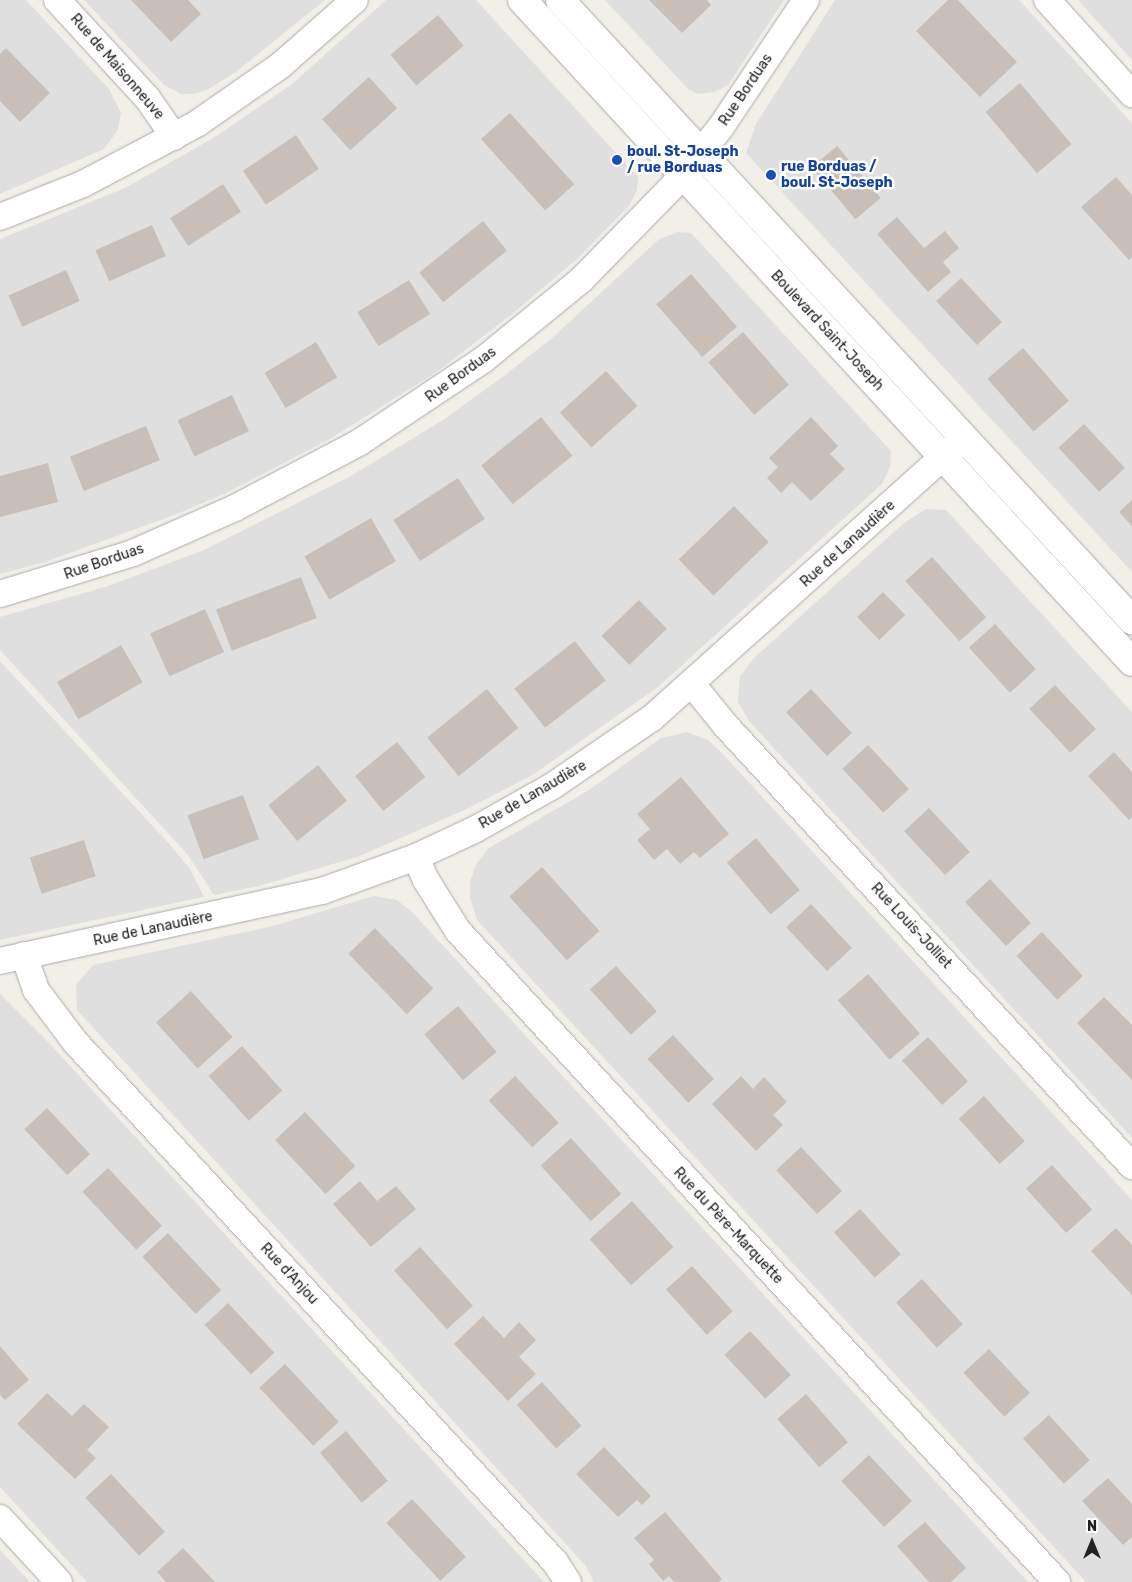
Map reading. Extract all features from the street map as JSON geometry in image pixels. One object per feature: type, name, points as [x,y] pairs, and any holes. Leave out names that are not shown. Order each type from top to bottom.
[{"type":"street","name":"Rue de Maisonneuve","points":[[56,0],[148,99],[174,137]]},
{"type":"street","points":[[0,216],[83,184],[174,137],[259,82],[355,0]]},
{"type":"street","name":"Boulevard Saint-Joseph","points":[[522,0],[1132,662]]},
{"type":"street","name":"Boulevard Saint-Joseph","points":[[560,0],[1132,620]]},
{"type":"street","name":"Rue Borduas","points":[[0,594],[70,574],[171,537],[277,487],[360,442],[451,383],[549,308],[615,247],[683,175],[702,152],[806,0]]},
{"type":"street","points":[[1046,0],[1132,94]]},
{"type":"street","name":"Rue de Lanaudière","points":[[12,958],[278,902],[416,857],[476,829],[561,780],[652,718],[964,438]]},
{"type":"street","name":"Rue Louis-Jolliet","points":[[692,684],[726,726],[1132,1166]]},
{"type":"street","name":"Rue du Père-Marquette","points":[[416,857],[430,887],[458,931],[1057,1582]]},
{"type":"street","name":"Rue d'Anjou","points":[[12,958],[76,1043],[555,1562],[568,1582]]},
{"type":"street","points":[[0,1518],[59,1582]]},
{"type":"shaded area","points":[[0,0],[26,0],[109,89],[121,113],[118,130],[104,149],[0,194]]},
{"type":"shaded area","points":[[84,0],[325,0],[236,72],[207,90],[193,94],[181,94],[164,85]]},
{"type":"shaded area","points":[[386,0],[476,0],[638,177],[637,190],[629,206],[577,259],[511,315],[438,371],[330,439],[224,494],[177,514],[45,562],[0,574],[0,239],[125,188],[215,137],[292,84]]},
{"type":"shaded area","points":[[605,0],[784,0],[728,85],[714,92],[698,94],[688,89]]},
{"type":"shaded area","points":[[835,0],[1019,0],[1132,123],[1132,572],[746,153],[756,124]]},
{"type":"shaded area","points":[[1078,0],[1132,0],[1132,60]]},
{"type":"shaded area","points":[[678,232],[691,233],[891,451],[890,467],[882,484],[658,687],[534,774],[471,807],[360,856],[259,886],[214,895],[188,855],[0,650],[0,617],[105,587],[202,551],[349,477],[443,420],[504,376],[552,338],[659,239]]},
{"type":"shaded area","points":[[926,509],[946,510],[1132,712],[1132,1138],[749,721],[738,702],[740,676],[754,658],[904,523]]},
{"type":"shaded area","points":[[0,661],[173,848],[190,869],[204,897],[0,940]]},
{"type":"shaded area","points":[[687,732],[708,740],[722,753],[1132,1200],[1132,1582],[1086,1582],[477,920],[470,897],[470,881],[477,863],[489,848],[589,790],[661,738]]},
{"type":"shaded area","points":[[374,896],[397,900],[412,912],[1028,1582],[594,1582],[585,1565],[77,1010],[76,985],[93,965],[269,927]]},
{"type":"shaded area","points":[[0,994],[50,1044],[544,1582],[87,1582],[0,1487]]},
{"type":"shaded area","points":[[0,1550],[30,1582],[0,1582]]},
{"type":"building","points":[[131,0],[188,0],[201,14],[171,42]]},
{"type":"building","points":[[649,0],[707,0],[711,5],[682,33]]},
{"type":"building","points":[[948,0],[958,0],[1017,62],[980,97],[916,31]]},
{"type":"building","points":[[438,15],[464,46],[416,85],[391,55]]},
{"type":"building","points":[[6,48],[50,93],[20,122],[0,101],[0,54]]},
{"type":"building","points":[[369,77],[397,108],[350,150],[322,119]]},
{"type":"building","points":[[1020,83],[1071,144],[1037,173],[986,112]]},
{"type":"building","points":[[510,113],[574,184],[545,210],[481,139]]},
{"type":"building","points":[[296,135],[319,169],[266,205],[243,171]]},
{"type":"building","points":[[837,146],[881,198],[855,219],[812,167]]},
{"type":"building","points":[[1116,177],[1132,195],[1132,257],[1129,260],[1081,207]]},
{"type":"building","points":[[223,184],[241,212],[188,246],[170,218]]},
{"type":"building","points":[[897,217],[924,248],[945,231],[959,248],[943,262],[951,272],[928,292],[877,234]]},
{"type":"building","points":[[483,221],[507,251],[443,302],[419,273]]},
{"type":"building","points":[[152,225],[166,256],[109,281],[95,250]]},
{"type":"building","points":[[66,270],[80,301],[22,327],[8,296]]},
{"type":"building","points":[[691,274],[737,327],[702,357],[656,304]]},
{"type":"building","points":[[961,278],[1002,322],[977,345],[936,301]]},
{"type":"building","points":[[409,280],[430,314],[378,346],[357,312]]},
{"type":"building","points":[[743,332],[789,385],[754,415],[708,362]]},
{"type":"building","points":[[316,342],[337,377],[286,408],[265,373]]},
{"type":"building","points":[[1023,348],[1069,401],[1033,432],[988,379]]},
{"type":"building","points":[[606,371],[637,406],[591,447],[560,412]]},
{"type":"building","points":[[232,395],[249,431],[195,457],[178,420]]},
{"type":"building","points":[[541,417],[572,456],[513,504],[481,465]]},
{"type":"building","points":[[811,417],[838,446],[830,454],[845,469],[811,501],[792,482],[781,493],[767,478],[778,467],[769,458]]},
{"type":"building","points":[[1084,424],[1125,468],[1099,492],[1058,448]]},
{"type":"building","points":[[146,426],[160,460],[84,491],[70,457]]},
{"type":"building","points":[[48,463],[58,502],[0,517],[0,476]]},
{"type":"building","points":[[458,478],[485,519],[420,561],[393,520]]},
{"type":"building","points":[[1132,500],[1132,526],[1119,512]]},
{"type":"building","points":[[734,506],[769,542],[713,595],[679,559]]},
{"type":"building","points":[[371,518],[396,561],[329,600],[304,556]]},
{"type":"building","points":[[932,557],[986,617],[959,641],[905,581]]},
{"type":"building","points":[[301,577],[317,618],[232,651],[216,610]]},
{"type":"building","points":[[883,592],[905,615],[879,640],[857,617]]},
{"type":"building","points":[[639,600],[667,629],[629,665],[602,636]]},
{"type":"building","points":[[205,609],[224,652],[169,676],[150,633]]},
{"type":"building","points":[[995,624],[1036,669],[1010,693],[969,647]]},
{"type":"building","points":[[575,641],[606,680],[545,728],[514,688]]},
{"type":"building","points":[[121,645],[142,682],[78,719],[57,682]]},
{"type":"building","points":[[1055,685],[1096,729],[1070,753],[1029,709]]},
{"type":"building","points":[[487,689],[518,728],[459,776],[427,737]]},
{"type":"building","points":[[811,689],[852,733],[827,756],[786,712]]},
{"type":"building","points":[[397,742],[425,777],[383,811],[355,776]]},
{"type":"building","points":[[868,745],[909,789],[883,813],[842,769]]},
{"type":"building","points":[[1114,752],[1132,772],[1132,817],[1129,820],[1088,776]]},
{"type":"building","points":[[318,765],[347,801],[297,841],[268,805]]},
{"type":"building","points":[[681,777],[729,834],[700,858],[694,852],[680,864],[667,849],[654,860],[637,840],[650,829],[637,814]]},
{"type":"building","points":[[243,795],[259,839],[204,859],[188,815]]},
{"type":"building","points":[[929,808],[970,852],[945,875],[904,831]]},
{"type":"building","points":[[756,838],[800,890],[771,915],[727,862]]},
{"type":"building","points":[[84,840],[96,876],[42,894],[30,858]]},
{"type":"building","points":[[542,867],[600,931],[567,960],[509,896]]},
{"type":"building","points":[[990,879],[1031,923],[1006,946],[965,902]]},
{"type":"building","points":[[811,904],[852,948],[827,971],[786,927]]},
{"type":"building","points":[[375,928],[433,988],[407,1014],[348,954]]},
{"type":"building","points":[[1042,932],[1083,976],[1057,1000],[1016,956]]},
{"type":"building","points":[[616,966],[657,1011],[631,1035],[590,989]]},
{"type":"building","points":[[868,974],[920,1034],[890,1060],[838,1000]]},
{"type":"building","points":[[191,991],[232,1037],[198,1069],[156,1022]]},
{"type":"building","points":[[1104,997],[1132,1025],[1132,1080],[1077,1023]]},
{"type":"building","points":[[458,1006],[497,1052],[463,1080],[424,1034]]},
{"type":"building","points":[[673,1035],[714,1079],[688,1103],[647,1059]]},
{"type":"building","points":[[928,1037],[968,1082],[942,1105],[902,1060]]},
{"type":"building","points":[[242,1046],[282,1091],[249,1121],[209,1076]]},
{"type":"building","points":[[515,1076],[559,1123],[532,1147],[489,1101]]},
{"type":"building","points":[[741,1076],[753,1089],[764,1077],[787,1102],[773,1115],[783,1125],[756,1151],[712,1104]]},
{"type":"building","points":[[984,1096],[1025,1141],[1000,1164],[959,1119]]},
{"type":"building","points":[[47,1108],[90,1154],[67,1175],[24,1129]]},
{"type":"building","points":[[305,1112],[355,1166],[325,1194],[275,1140]]},
{"type":"building","points":[[571,1138],[621,1194],[591,1221],[541,1165]]},
{"type":"building","points":[[801,1147],[842,1191],[817,1214],[776,1170]]},
{"type":"building","points":[[1052,1165],[1092,1210],[1066,1233],[1026,1188]]},
{"type":"building","points":[[108,1168],[162,1226],[136,1250],[82,1192]]},
{"type":"building","points":[[360,1181],[377,1201],[396,1186],[416,1209],[371,1247],[333,1204]]},
{"type":"building","points":[[632,1201],[673,1247],[631,1285],[590,1239]]},
{"type":"building","points":[[860,1209],[901,1254],[875,1278],[834,1232]]},
{"type":"building","points":[[1116,1228],[1132,1245],[1132,1295],[1091,1251]]},
{"type":"building","points":[[168,1233],[221,1290],[196,1314],[142,1257]]},
{"type":"building","points":[[420,1247],[473,1306],[447,1329],[394,1270]]},
{"type":"building","points":[[692,1266],[733,1311],[707,1335],[666,1289]]},
{"type":"building","points":[[922,1279],[963,1324],[937,1348],[896,1302]]},
{"type":"building","points":[[228,1303],[274,1353],[251,1375],[205,1325]]},
{"type":"building","points":[[483,1316],[504,1338],[519,1322],[536,1340],[519,1357],[536,1374],[508,1401],[454,1344]]},
{"type":"building","points":[[750,1331],[791,1375],[765,1399],[724,1355]]},
{"type":"building","points":[[0,1346],[29,1380],[5,1400],[0,1395]]},
{"type":"building","points":[[989,1349],[1030,1393],[1004,1417],[963,1373]]},
{"type":"building","points":[[285,1364],[339,1422],[313,1446],[259,1388]]},
{"type":"building","points":[[542,1382],[581,1426],[556,1449],[517,1405]]},
{"type":"building","points":[[47,1393],[72,1416],[84,1404],[109,1427],[87,1450],[96,1458],[75,1479],[17,1424]]},
{"type":"building","points":[[806,1394],[848,1442],[819,1467],[777,1419]]},
{"type":"building","points":[[1049,1415],[1090,1460],[1064,1484],[1023,1438]]},
{"type":"building","points":[[346,1431],[388,1481],[362,1503],[320,1453]]},
{"type":"building","points":[[604,1447],[651,1496],[642,1505],[637,1500],[618,1517],[576,1474]]},
{"type":"building","points":[[869,1455],[912,1501],[884,1527],[841,1481]]},
{"type":"building","points":[[111,1474],[165,1532],[139,1556],[85,1498]]},
{"type":"building","points":[[1108,1478],[1132,1504],[1132,1537],[1123,1545],[1082,1501]]},
{"type":"building","points":[[412,1499],[466,1557],[440,1581],[386,1523]]},
{"type":"building","points":[[665,1512],[722,1579],[719,1582],[674,1582],[669,1576],[663,1581],[649,1564],[654,1560],[634,1538]]},
{"type":"building","points":[[925,1522],[966,1568],[951,1582],[929,1582],[897,1546]]},
{"type":"building","points":[[183,1548],[215,1582],[166,1582],[157,1572]]},
{"type":"place","name":"boul. St-Joseph / rue Borduas","points":[[617,160]]},
{"type":"place","name":"rue Borduas / boul. St-Joseph","points":[[771,175]]}]
